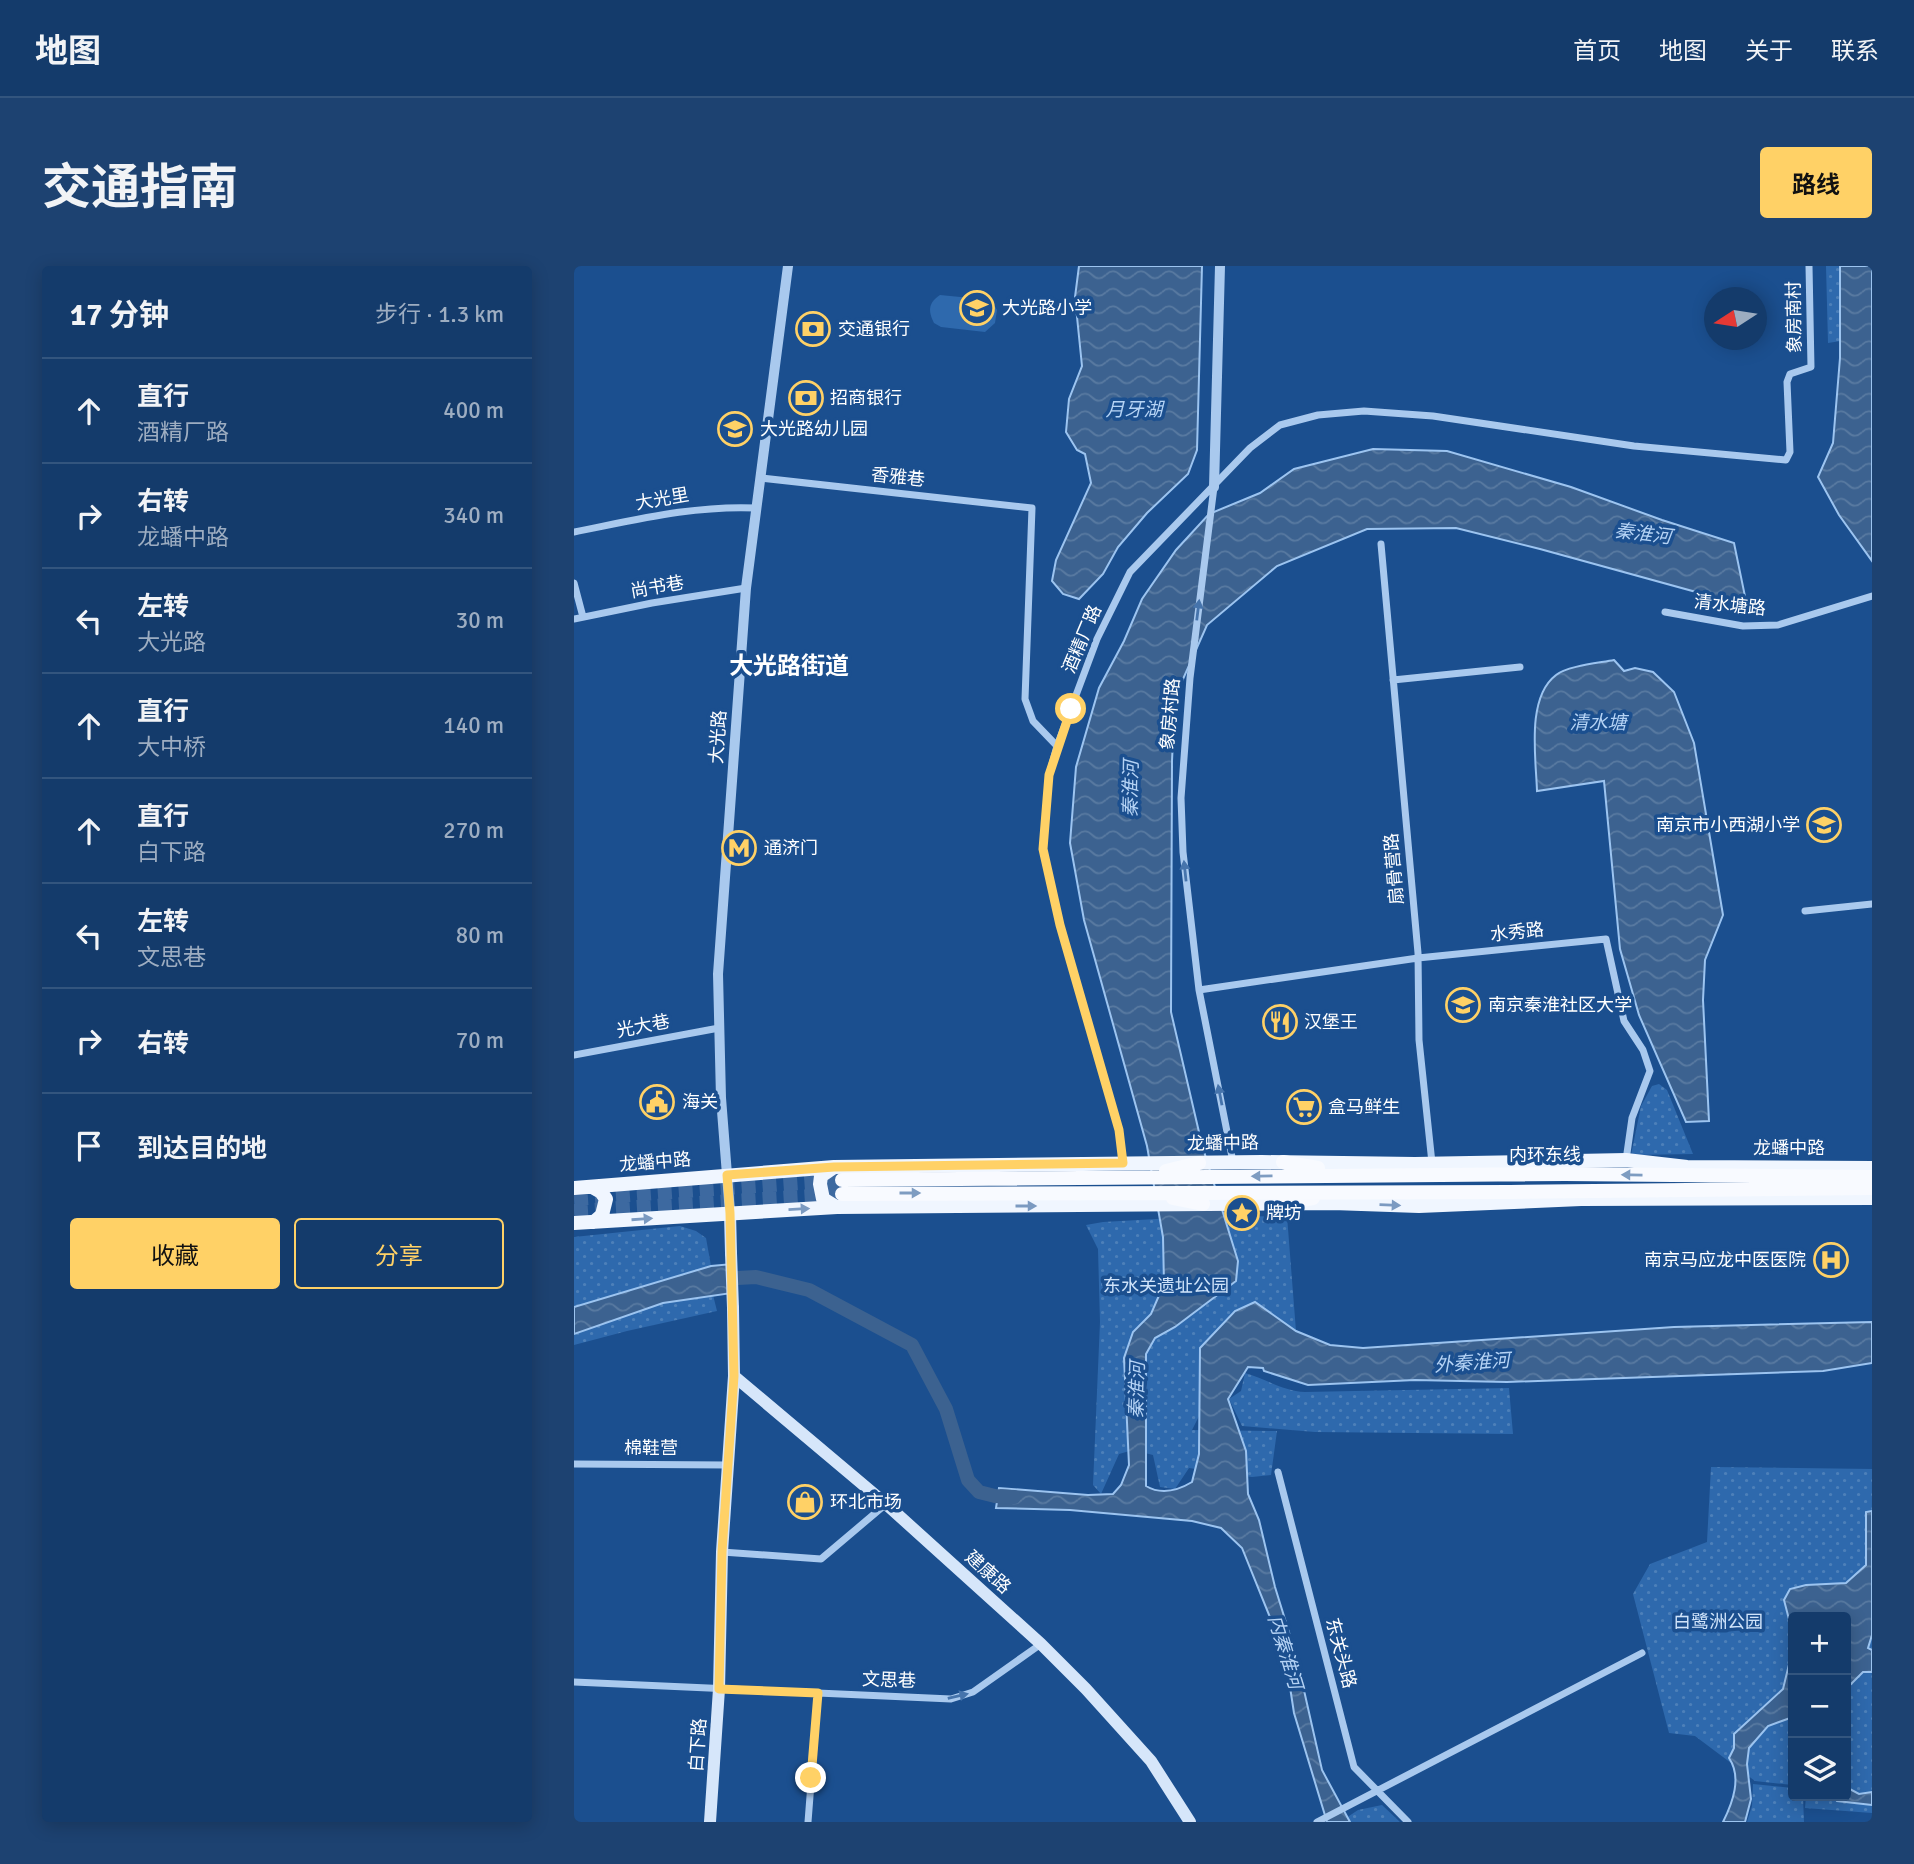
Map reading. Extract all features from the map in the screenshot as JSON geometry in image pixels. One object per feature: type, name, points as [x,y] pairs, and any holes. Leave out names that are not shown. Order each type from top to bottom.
[{"type":"highway","points":[[1283,1162],[1354,1175]]},
{"type":"highway","points":[[1144,1184],[1199,1163]]},
{"type":"highway","name":"内环东线","points":[[1144,1184],[1217,1169],[1354,1175],[1872,1177]]},
{"type":"highway","points":[[839,1187],[1144,1184],[1203,1204]]},
{"type":"highway","name":"内环东线","points":[[1144,1184],[1222,1198],[1356,1191],[1872,1188]]},
{"type":"highway","points":[[1283,1203],[1356,1191]]},
{"type":"main road","name":"龙蟠中路","points":[[1199,1163],[1217,1169],[1233,1162],[1626,1160],[1688,1167],[1872,1168]]},
{"type":"main road","name":"龙蟠中路","points":[[574,1223],[730,1213],[839,1187],[1123,1163],[1144,1184]]},
{"type":"main road","name":"龙蟠中路","points":[[574,1184],[592,1186],[727,1175],[839,1187]]},
{"type":"main road","points":[[592,1186],[601,1192],[607,1205],[602,1215],[594,1222]]},
{"type":"main road","points":[[1203,1204],[1222,1198],[1283,1203],[1419,1206],[1581,1199],[1872,1198]]},
{"type":"main road","name":"白下路","points":[[710,1822],[719,1689],[722,1552],[734,1376],[730,1213]]},
{"type":"main road","name":"建康路","points":[[734,1376],[886,1504],[1041,1644],[1151,1761],[1190,1822]]},
{"type":"street","name":"大光路","points":[[730,1213],[721,1098],[718,974],[746,588],[788,266]]},
{"type":"street","name":"象房村路","points":[[1220,266],[1214,487],[1190,678],[1181,798],[1182,839],[1199,990],[1233,1162]]},
{"type":"street","name":"象房南村","points":[[1809,266],[1811,367]]},
{"type":"street","name":"酒精厂路","points":[[1123,1163],[1119,1130],[1060,925],[1043,849],[1049,775],[1057,746],[1097,639],[1130,572],[1250,448],[1280,425],[1318,415],[1364,411],[1433,416],[1634,446],[1786,460],[1790,452],[1787,382],[1790,374],[1811,367]]},
{"type":"street","name":"香雅巷","points":[[761,478],[1032,508],[1025,699],[1033,720],[1057,746]]},
{"type":"street","name":"大光里","points":[[574,532],[679,510],[727,506],[757,508]]},
{"type":"street","name":"扇骨营路","points":[[1381,544],[1418,958],[1419,1040],[1432,1163]]},
{"type":"street","points":[[574,583],[583,617]]},
{"type":"street","name":"尚书巷","points":[[574,620],[652,603],[746,588]]},
{"type":"street","name":"清水塘路","points":[[1665,612],[1743,625],[1778,625],[1872,596]]},
{"type":"street","points":[[1393,680],[1520,667]]},
{"type":"street","points":[[1805,911],[1872,904]]},
{"type":"street","name":"水秀路","points":[[1199,990],[1418,958],[1606,939],[1624,1021],[1643,1050],[1650,1071],[1632,1118],[1626,1160]]},
{"type":"street","name":"光大巷","points":[[574,1055],[719,1028]]},
{"type":"street","name":"棉鞋营","points":[[574,1464],[729,1465]]},
{"type":"street","name":"东关头路","points":[[1278,1472],[1354,1767],[1408,1822]]},
{"type":"street","points":[[722,1552],[821,1559],[886,1504]]},
{"type":"street","name":"文思巷","points":[[574,1682],[951,1699],[972,1692],[1041,1644]]},
{"type":"street","points":[[1317,1822],[1642,1653]]},
{"type":"street","points":[[808,1822],[818,1693]]},
{"type":"green space","points":[[1826,266],[1872,266],[1872,336],[1828,343]]},
{"type":"green space","points":[[940,295],[991,300],[997,310],[995,323],[985,332],[941,327],[934,323],[930,311],[931,304]]},
{"type":"green space","points":[[1659,1084],[1667,1090],[1693,1154],[1631,1155],[1641,1106],[1652,1086]]},
{"type":"green space","name":"东水关遗址公园","points":[[1287,1216],[1296,1331],[1256,1302],[1200,1348],[1199,1416],[1192,1430],[1277,1431],[1271,1475],[1252,1477],[1189,1468],[1175,1489],[1160,1487],[1153,1455],[1133,1450],[1119,1454],[1101,1494],[1093,1485],[1100,1322],[1098,1249],[1086,1225],[1192,1217]]},
{"type":"green space","points":[[680,1226],[696,1231],[706,1238],[711,1266],[574,1307],[574,1237]]},
{"type":"green space","points":[[713,1295],[717,1311],[574,1345],[574,1334],[663,1303]]},
{"type":"green space","points":[[1245,1373],[1282,1387],[1305,1392],[1509,1388],[1513,1434],[1315,1432],[1242,1426],[1229,1399],[1241,1391]]},
{"type":"green space","name":"白鹭洲公园","points":[[1711,1467],[1872,1469],[1872,1813],[1805,1808],[1806,1801],[1851,1801],[1851,1612],[1788,1612],[1788,1784],[1755,1781],[1695,1736],[1669,1733],[1633,1594],[1650,1564],[1707,1542]]},
{"type":"green space","points":[[1753,1784],[1788,1788],[1788,1801],[1803,1801],[1804,1822],[1747,1822],[1752,1806]]},
{"type":"green space","points":[[1382,1805],[1400,1822],[1340,1822],[1358,1810]]},
{"type":"water","name":"月牙湖","points":[[1079,266],[1202,266],[1197,450],[1188,474],[1147,513],[1118,547],[1103,574],[1079,599],[1063,594],[1052,581],[1056,560],[1091,483],[1085,454],[1077,450],[1066,432],[1069,399],[1082,366],[1075,297]]},
{"type":"water","points":[[1840,266],[1872,266],[1872,561],[1839,515],[1818,477],[1833,443],[1840,358]]},
{"type":"water","points":[[1373,449],[1447,451],[1571,487],[1734,543],[1747,606],[1456,528],[1367,529],[1277,566],[1207,625],[1175,697],[1172,761],[1171,1012],[1202,1145],[1238,1261],[1236,1281],[1175,1327],[1155,1338],[1146,1354],[1146,1486],[1169,1491],[1192,1482],[1199,1454],[1200,1348],[1235,1311],[1255,1302],[1296,1331],[1330,1345],[1363,1348],[1674,1327],[1872,1322],[1872,1363],[1823,1371],[1507,1382],[1415,1380],[1308,1385],[1264,1371],[1263,1368],[1248,1367],[1228,1399],[1246,1451],[1248,1494],[1259,1520],[1275,1587],[1296,1655],[1322,1770],[1350,1822],[1327,1822],[1294,1713],[1280,1642],[1242,1548],[1221,1528],[1192,1521],[1070,1510],[996,1508],[999,1488],[1088,1495],[1113,1494],[1121,1485],[1129,1465],[1124,1358],[1133,1332],[1151,1314],[1164,1284],[1163,1237],[1147,1146],[1084,920],[1070,843],[1076,767],[1099,688],[1142,599],[1176,550],[1209,514],[1260,493],[1294,469]]},
{"type":"water","name":"清水塘","points":[[1614,660],[1624,671],[1635,668],[1653,672],[1674,692],[1694,743],[1723,915],[1705,960],[1703,1000],[1709,1121],[1686,1122],[1639,1015],[1620,949],[1604,781],[1537,791],[1535,729],[1540,698],[1547,685],[1556,675],[1568,669]]},
{"type":"water","points":[[732,1264],[732,1293],[663,1303],[574,1334],[574,1307],[711,1266]]},
{"type":"water","points":[[1872,1511],[1872,1635],[1868,1648],[1872,1650],[1872,1672],[1863,1672],[1851,1684],[1851,1612],[1788,1612],[1788,1616],[1784,1600],[1790,1589],[1806,1585],[1846,1583],[1866,1565],[1866,1512]]},
{"type":"water","points":[[1788,1668],[1788,1719],[1768,1726],[1749,1748],[1747,1764],[1751,1799],[1745,1822],[1723,1822],[1735,1790],[1735,1773],[1729,1758],[1734,1748],[1734,1734],[1783,1689]]},
{"type":"water","points":[[1851,1790],[1859,1794],[1872,1792],[1872,1805],[1837,1801],[1851,1801]]},
{"type":"waterway","points":[[719,1279],[756,1277],[809,1290],[912,1345],[946,1409],[968,1480],[979,1492],[1014,1497]]},
{"type":"tunnel","points":[[574,1199],[842,1180]]},
{"type":"tunnel","points":[[574,1211],[842,1194]]},
{"type":"place","name":"大光路小学","points":[[977,308]]},
{"type":"place","name":"交通银行","points":[[813,329]]},
{"type":"place","name":"招商银行","points":[[806,398]]},
{"type":"place","name":"大光路幼儿园","points":[[735,429]]},
{"type":"place","name":"南京市小西湖小学","points":[[1824,825]]},
{"type":"place","name":"通济门","points":[[739,848]]},
{"type":"place","name":"南京秦淮社区大学","points":[[1463,1005]]},
{"type":"place","name":"汉堡王","points":[[1280,1022]]},
{"type":"place","name":"海关","points":[[657,1102]]},
{"type":"place","name":"盒马鲜生","points":[[1304,1107]]},
{"type":"place","name":"牌坊","points":[[1242,1213]]},
{"type":"place","name":"南京马应龙中医医院","points":[[1831,1260]]},
{"type":"place","name":"环北市场","points":[[805,1502]]},
{"type":"district","name":"大光路街道","points":[[789,666]]},
{"type":"route","points":[[811,1778],[818,1693],[719,1689],[722,1552],[734,1376],[727,1175],[834,1167],[1123,1163],[1119,1130],[1060,925],[1043,849],[1049,775],[1071,709]]},
{"type":"water label","name":"秦淮河","points":[[1643,534]]},
{"type":"water label","name":"秦淮河","points":[[1131,789]]},
{"type":"water label","name":"外秦淮河","points":[[1472,1363]]},
{"type":"water label","name":"秦淮河","points":[[1137,1390]]},
{"type":"water label","name":"内秦淮河","points":[[1285,1652]]}]
